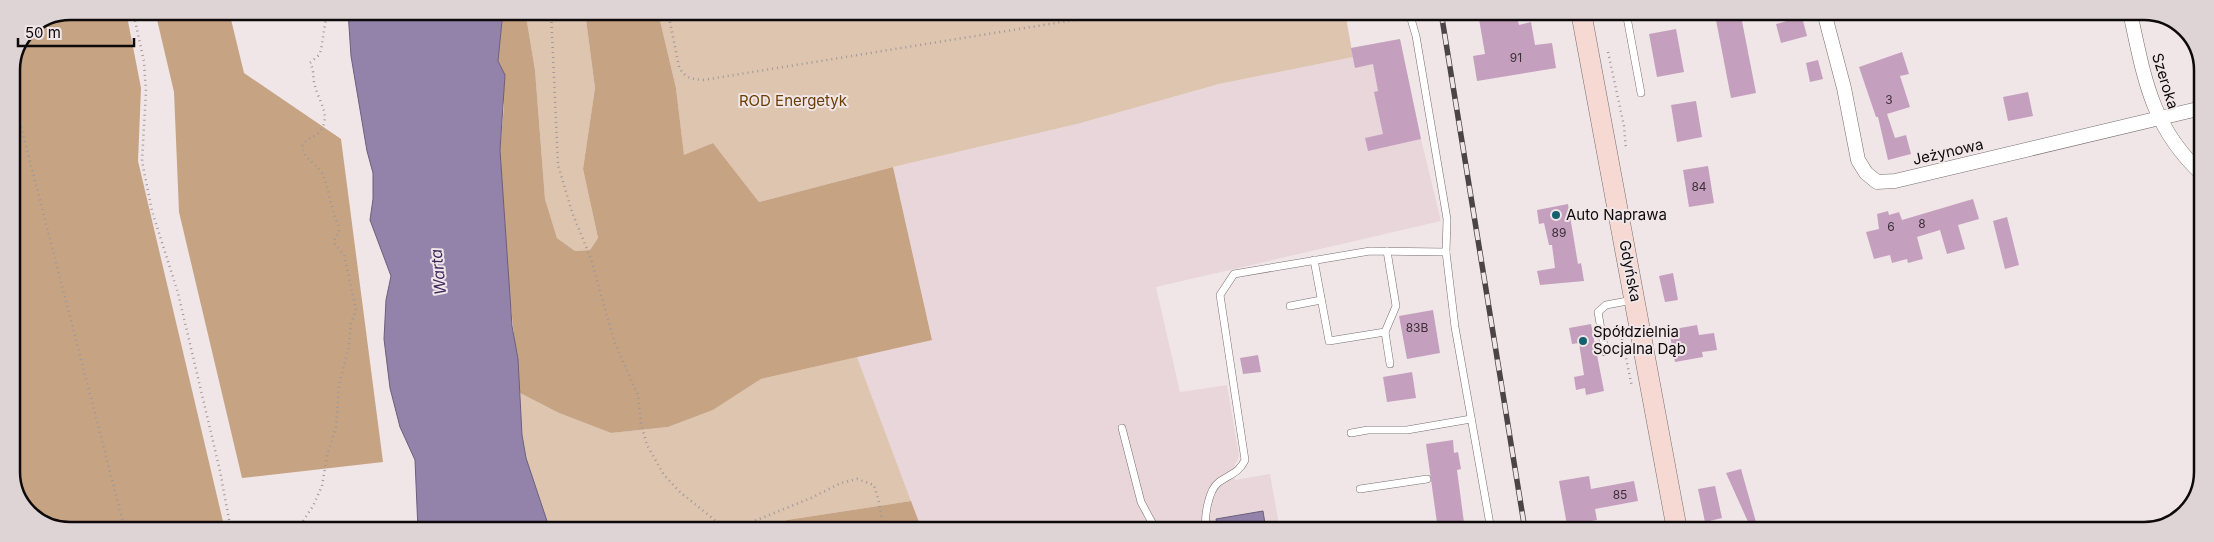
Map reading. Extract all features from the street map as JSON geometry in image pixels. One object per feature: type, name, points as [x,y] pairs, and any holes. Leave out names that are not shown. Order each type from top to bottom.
[{"type":"main road","name":"Gdyńska","points":[[1583,20],[1636,300],[1676,522]]},
{"type":"street","name":"Jeżynowa","points":[[1826,20],[1844,88],[1858,160],[1866,173],[1877,182],[1895,181],[2194,110]]},
{"type":"street","name":"Szeroka","points":[[2132,20],[2150,95],[2159,119],[2184,157],[2194,166]]},
{"type":"lane","points":[[1411,20],[1416,36],[1447,220],[1446,252],[1455,327],[1490,522]]},
{"type":"lane","points":[[1627,20],[1640,93]]},
{"type":"lane","points":[[1205,522],[1207,506],[1217,483],[1241,469],[1246,460],[1220,295],[1234,274],[1370,251],[1446,252]]},
{"type":"lane","points":[[1387,251],[1396,306],[1385,332],[1390,364]]},
{"type":"lane","points":[[1314,260],[1329,341],[1385,332]]},
{"type":"lane","points":[[1290,306],[1321,300]]},
{"type":"lane","points":[[1605,352],[1598,312],[1606,305],[1636,300]]},
{"type":"lane","points":[[1351,433],[1368,430],[1407,430],[1471,419]]},
{"type":"lane","points":[[1122,428],[1141,502],[1152,522]]},
{"type":"lane","points":[[1360,489],[1427,479]]},
{"type":"path","points":[[135,20],[144,62],[146,92],[142,162],[152,211],[178,293],[220,471],[230,522]]},
{"type":"path","points":[[302,522],[313,506],[322,486],[327,456],[336,427],[338,385],[349,346],[351,324],[356,309],[344,255],[334,242],[339,226],[330,202],[325,180],[316,167],[306,158],[302,146],[305,140],[321,131],[324,125],[322,102],[316,89],[314,72],[310,63],[319,55],[321,50],[326,20]]},
{"type":"path","points":[[551,20],[558,165],[572,212],[591,260],[614,341],[638,395],[641,424],[647,445],[664,475],[680,492],[717,522]]},
{"type":"path","points":[[669,20],[678,67],[690,79],[703,80],[1074,20]]},
{"type":"path","points":[[20,123],[123,522]]},
{"type":"path","points":[[752,522],[811,498],[841,483],[857,479],[874,485],[883,522]]},
{"type":"shaded area","points":[[70,20],[128,20],[141,88],[138,161],[223,522],[60,521],[45,515],[32,505],[21,482],[20,70],[21,60],[28,42],[42,28],[60,21]]},
{"type":"shaded area","points":[[157,20],[231,20],[244,73],[341,139],[383,462],[242,478],[179,212],[174,92]]},
{"type":"shaded area","points":[[502,20],[526,20],[535,70],[545,199],[557,238],[575,251],[590,250],[598,238],[583,169],[595,88],[586,20],[660,20],[676,88],[684,155],[713,143],[759,202],[893,167],[932,340],[761,379],[713,410],[668,427],[611,433],[559,413],[520,393],[505,250],[500,150],[504,105],[498,61]]},
{"type":"shaded area","points":[[1400,39],[1441,221],[1156,287],[1180,392],[1227,385],[1239,456],[1234,467],[1235,480],[1270,474],[1279,522],[919,522],[857,357],[932,339],[893,167],[1077,124],[1219,84],[1352,57],[1351,48]]},
{"type":"shaded area","points":[[911,501],[919,522],[782,522]]},
{"type":"green space","points":[[526,20],[586,20],[595,88],[583,169],[598,238],[590,250],[575,251],[557,238],[545,199],[535,70]]},
{"type":"green space","name":"ROD Energetyk","points":[[660,20],[1346,20],[1353,57],[1219,84],[1077,124],[893,167],[759,202],[713,143],[684,156],[676,88]]},
{"type":"green space","points":[[857,357],[911,501],[782,522],[547,522],[526,458],[522,435],[520,393],[559,413],[611,433],[668,427],[713,410],[761,379]]},
{"type":"water","name":"Warta","points":[[349,20],[502,20],[498,61],[505,75],[500,150],[512,326],[518,359],[522,435],[526,458],[547,522],[418,522],[415,460],[400,427],[390,388],[384,339],[386,300],[391,276],[370,220],[373,199],[373,173],[367,151],[351,56]]},
{"type":"water","points":[[1263,511],[1265,522],[1217,522],[1216,519]]},
{"type":"building","points":[[1479,20],[1518,20],[1519,25],[1531,22],[1535,45],[1552,43],[1556,68],[1477,81],[1473,56],[1485,54]]},
{"type":"building","points":[[1716,20],[1742,20],[1756,93],[1731,98]]},
{"type":"building","points":[[1791,20],[1803,20],[1807,36],[1781,43],[1776,24]]},
{"type":"building","points":[[1676,29],[1684,72],[1657,77],[1649,34]]},
{"type":"building","points":[[1400,39],[1421,139],[1368,151],[1365,138],[1383,134],[1374,92],[1378,91],[1373,64],[1355,68],[1351,48]]},
{"type":"building","points":[[1902,52],[1909,74],[1900,76],[1910,107],[1887,114],[1895,138],[1906,135],[1911,154],[1888,160],[1878,117],[1876,117],[1859,67]]},
{"type":"building","points":[[1818,60],[1823,79],[1810,82],[1806,63]]},
{"type":"building","points":[[2028,92],[2033,116],[2008,121],[2003,97]]},
{"type":"building","points":[[1696,101],[1702,137],[1677,142],[1671,105]]},
{"type":"building","points":[[1708,166],[1714,203],[1689,207],[1683,170]]},
{"type":"building","points":[[1973,199],[1979,219],[1958,225],[1965,249],[1947,254],[1940,230],[1917,237],[1923,259],[1908,263],[1907,259],[1892,263],[1890,255],[1874,259],[1866,232],[1879,229],[1877,214],[1888,211],[1889,215],[1899,212],[1902,220]]},
{"type":"building","points":[[1568,204],[1578,264],[1581,263],[1584,281],[1540,285],[1537,271],[1555,268],[1552,245],[1549,245],[1544,223],[1539,224],[1537,210]]},
{"type":"building","points":[[2007,217],[2019,265],[2005,269],[1993,221]]},
{"type":"building","points":[[1673,273],[1678,300],[1665,302],[1659,276]]},
{"type":"building","points":[[1433,310],[1440,353],[1407,359],[1399,316]]},
{"type":"building","points":[[1591,324],[1604,391],[1586,395],[1585,388],[1576,390],[1574,377],[1584,375],[1579,343],[1572,344],[1569,328]]},
{"type":"building","points":[[1697,325],[1699,335],[1714,333],[1717,350],[1702,352],[1703,357],[1675,362],[1669,330]]},
{"type":"building","points":[[1258,355],[1261,372],[1243,374],[1240,358]]},
{"type":"building","points":[[1412,372],[1416,398],[1387,402],[1383,377]]},
{"type":"building","points":[[1453,440],[1454,453],[1458,452],[1461,469],[1457,470],[1464,522],[1437,522],[1426,444]]},
{"type":"building","points":[[1741,469],[1756,522],[1748,522],[1726,473]]},
{"type":"building","points":[[1589,476],[1591,489],[1634,481],[1638,501],[1595,509],[1597,520],[1566,522],[1559,481]]},
{"type":"building","points":[[1715,486],[1722,518],[1705,522],[1698,489]]},
{"type":"railway","points":[[1442,20],[1524,522]]},
{"type":"place","name":"Auto Naprawa","points":[[1556,215]]},
{"type":"place","name":"Spółdzielnia Socjalna Dąb","points":[[1583,341]]}]
